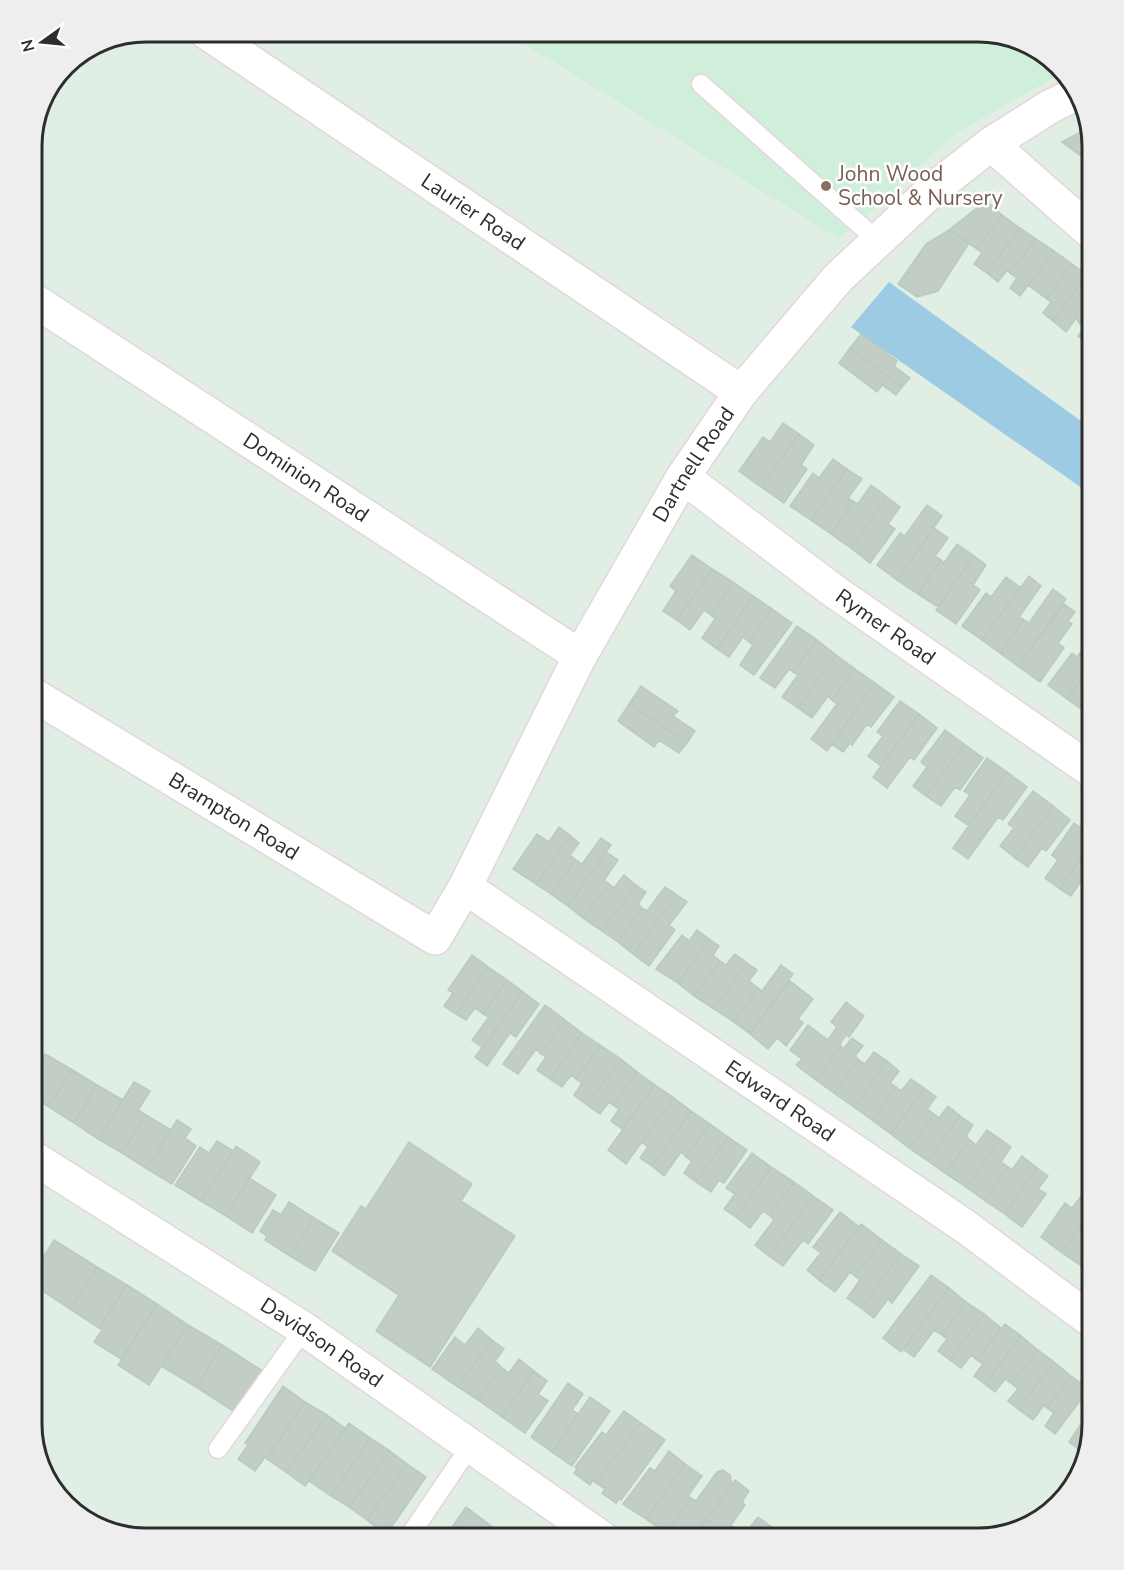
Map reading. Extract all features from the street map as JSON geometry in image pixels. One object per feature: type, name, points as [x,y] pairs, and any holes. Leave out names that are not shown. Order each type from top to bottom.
[{"type":"street","name":"Laurier Road","points":[[221,42],[741,392]]},
{"type":"street","name":"Dartnell Road","points":[[435,938],[465,887],[580,656],[683,477],[741,392],[838,278],[930,192],[991,144],[1051,106],[1070,97]]},
{"type":"street","points":[[991,144],[1082,224]]},
{"type":"street","name":"Dominion Road","points":[[42,306],[580,656]]},
{"type":"street","name":"Rymer Road","points":[[683,477],[831,589],[1082,764]]},
{"type":"street","name":"Brampton Road","points":[[42,700],[435,938]]},
{"type":"street","name":"Edward Road","points":[[465,887],[966,1227],[1082,1314]]},
{"type":"street","name":"Davidson Road","points":[[42,1163],[304,1329],[588,1528]]},
{"type":"lane","points":[[701,84],[878,241]]},
{"type":"lane","points":[[218,1449],[304,1329]]},
{"type":"lane","points":[[415,1528],[471,1445]]},
{"type":"shaded area","name":"John Wood School & Nursery","points":[[521,42],[985,42],[1024,53],[1056,77],[956,133],[839,239]]},
{"type":"shaded area","points":[[889,282],[1082,422],[1082,488],[851,327]]},
{"type":"building","points":[[1081,132],[1082,157],[1062,142]]},
{"type":"building","points":[[986,201],[1002,215],[977,249],[949,230]]},
{"type":"building","points":[[1002,215],[1020,228],[987,273],[974,264],[982,253],[977,249]]},
{"type":"building","points":[[1020,228],[1036,239],[1010,273],[1007,270],[998,282],[987,273]]},
{"type":"building","points":[[949,230],[969,243],[938,291],[917,297],[898,284],[926,244]]},
{"type":"building","points":[[1036,239],[1054,251],[1020,296],[1010,288],[1017,278],[1010,273]]},
{"type":"building","points":[[1054,251],[1072,264],[1047,299],[1028,285]]},
{"type":"building","points":[[1072,264],[1082,271],[1082,282],[1053,321],[1043,313],[1051,302],[1047,299]]},
{"type":"building","points":[[1082,282],[1082,319],[1079,323],[1076,318],[1066,332],[1053,321]]},
{"type":"building","points":[[861,334],[897,361],[894,366],[910,378],[902,387],[850,348]]},
{"type":"building","points":[[850,348],[902,387],[896,395],[882,385],[877,392],[839,363]]},
{"type":"building","points":[[783,423],[799,434],[761,487],[739,471],[763,437],[770,442]]},
{"type":"building","points":[[799,434],[814,445],[801,465],[807,469],[784,503],[761,487]]},
{"type":"building","points":[[833,459],[847,469],[811,520],[790,506],[813,473],[819,478]]},
{"type":"building","points":[[847,469],[862,479],[848,498],[853,501],[831,534],[811,520]]},
{"type":"building","points":[[871,485],[887,497],[851,548],[831,534],[853,501],[858,504]]},
{"type":"building","points":[[887,497],[900,507],[888,524],[895,529],[870,563],[851,548]]},
{"type":"building","points":[[927,505],[942,516],[897,580],[877,565],[900,533],[905,536]]},
{"type":"building","points":[[934,528],[948,538],[935,556],[941,560],[918,594],[897,580]]},
{"type":"building","points":[[957,544],[974,556],[938,607],[918,594],[941,560],[944,563]]},
{"type":"building","points":[[692,555],[712,569],[677,620],[663,611],[676,591],[670,586]]},
{"type":"building","points":[[974,556],[986,565],[973,585],[980,590],[956,624],[936,610]]},
{"type":"building","points":[[712,569],[733,582],[711,615],[704,610],[690,630],[677,620]]},
{"type":"building","points":[[1029,576],[1041,586],[1019,617],[1024,620],[1000,653],[982,640]]},
{"type":"building","points":[[1006,577],[1021,588],[982,640],[962,626],[986,593],[991,597]]},
{"type":"building","points":[[733,582],[753,596],[717,649],[702,638],[715,619],[711,615]]},
{"type":"building","points":[[1053,589],[1066,599],[1018,666],[1000,653],[1024,620],[1029,623]]},
{"type":"building","points":[[753,596],[772,609],[749,642],[743,637],[729,657],[717,649]]},
{"type":"building","points":[[1064,604],[1075,612],[1068,621],[1072,624],[1058,643],[1064,648],[1040,682],[1018,666]]},
{"type":"building","points":[[772,609],[792,623],[754,675],[740,665],[753,645],[749,642]]},
{"type":"building","points":[[797,626],[817,640],[793,672],[789,669],[775,688],[760,678]]},
{"type":"building","points":[[817,640],[836,655],[798,708],[782,697],[798,675],[793,672]]},
{"type":"building","points":[[1082,650],[1082,677],[1067,699],[1048,685],[1072,653],[1077,657]]},
{"type":"building","points":[[836,655],[855,669],[832,700],[828,696],[812,718],[798,708]]},
{"type":"building","points":[[855,669],[875,683],[827,751],[811,739],[837,704],[832,700]]},
{"type":"building","points":[[1082,677],[1082,710],[1067,699]]},
{"type":"building","points":[[875,683],[894,697],[871,727],[867,724],[852,745],[850,743],[843,752],[832,744]]},
{"type":"building","points":[[641,686],[678,711],[673,716],[695,731],[687,743],[629,704]]},
{"type":"building","points":[[900,701],[919,714],[881,766],[868,756],[883,736],[877,732]]},
{"type":"building","points":[[629,704],[687,743],[679,753],[659,740],[654,747],[618,721]]},
{"type":"building","points":[[919,714],[937,728],[914,760],[910,757],[887,788],[873,777]]},
{"type":"building","points":[[945,730],[964,744],[926,796],[913,786],[927,767],[921,762]]},
{"type":"building","points":[[964,744],[983,758],[960,790],[955,787],[941,806],[926,796]]},
{"type":"building","points":[[987,758],[1007,772],[969,826],[955,816],[970,795],[964,791]]},
{"type":"building","points":[[1007,772],[1027,787],[1003,820],[998,817],[968,859],[953,848]]},
{"type":"building","points":[[1033,791],[1053,806],[1015,858],[1000,846],[1014,828],[1008,824]]},
{"type":"building","points":[[1053,806],[1070,820],[1046,851],[1042,848],[1028,867],[1015,858]]},
{"type":"building","points":[[1074,823],[1082,828],[1082,856],[1060,889],[1045,878],[1058,860],[1052,855]]},
{"type":"building","points":[[559,827],[571,836],[536,884],[513,869],[537,834],[549,842]]},
{"type":"building","points":[[571,836],[579,843],[570,855],[576,860],[551,894],[536,884]]},
{"type":"building","points":[[601,838],[611,845],[568,906],[551,894],[576,860],[582,864]]},
{"type":"building","points":[[606,852],[618,860],[604,880],[609,884],[583,918],[568,906]]},
{"type":"building","points":[[1082,856],[1082,880],[1071,896],[1060,889]]},
{"type":"building","points":[[624,875],[636,885],[602,931],[583,918],[609,884],[614,888]]},
{"type":"building","points":[[636,885],[646,892],[638,904],[642,908],[618,942],[602,931]]},
{"type":"building","points":[[665,887],[677,895],[633,954],[618,942],[642,908],[647,911]]},
{"type":"building","points":[[677,895],[687,902],[669,925],[675,930],[649,966],[633,954]]},
{"type":"building","points":[[697,930],[709,939],[678,983],[656,969],[682,935],[689,941]]},
{"type":"building","points":[[709,939],[719,946],[713,955],[720,961],[694,996],[678,983]]},
{"type":"building","points":[[735,954],[747,963],[714,1009],[694,996],[720,961],[726,965]]},
{"type":"building","points":[[472,955],[488,967],[456,1014],[444,1006],[453,993],[448,990]]},
{"type":"building","points":[[747,963],[757,970],[749,981],[758,988],[734,1022],[714,1009]]},
{"type":"building","points":[[781,965],[793,974],[750,1034],[734,1022],[758,988],[762,991]]},
{"type":"building","points":[[488,967],[507,980],[483,1014],[475,1008],[466,1020],[456,1014]]},
{"type":"building","points":[[507,980],[523,992],[483,1048],[472,1040],[489,1017],[483,1014]]},
{"type":"building","points":[[790,981],[813,999],[798,1019],[803,1023],[786,1046],[777,1038],[768,1049],[750,1034]]},
{"type":"building","points":[[523,992],[539,1004],[516,1037],[510,1033],[487,1066],[475,1057]]},
{"type":"building","points":[[846,1002],[864,1016],[849,1037],[846,1035],[841,1046],[816,1080],[796,1065],[802,1059],[790,1050],[808,1025],[828,1040],[837,1027],[831,1022]]},
{"type":"building","points":[[545,1005],[565,1020],[540,1053],[536,1049],[518,1074],[503,1064]]},
{"type":"building","points":[[565,1020],[582,1033],[550,1079],[537,1070],[546,1057],[540,1053]]},
{"type":"building","points":[[582,1033],[600,1045],[576,1079],[571,1075],[562,1087],[550,1079]]},
{"type":"building","points":[[852,1038],[863,1046],[855,1056],[859,1060],[834,1093],[816,1080],[841,1046],[844,1048]]},
{"type":"building","points":[[600,1045],[621,1059],[587,1105],[574,1095],[582,1083],[576,1079]]},
{"type":"building","points":[[874,1052],[887,1061],[854,1107],[834,1093],[859,1060],[865,1064]]},
{"type":"building","points":[[45,1054],[71,1069],[49,1107],[42,1103],[42,1059]]},
{"type":"building","points":[[621,1059],[637,1072],[613,1105],[609,1102],[600,1114],[587,1105]]},
{"type":"building","points":[[887,1061],[899,1071],[890,1083],[896,1087],[872,1120],[854,1107]]},
{"type":"building","points":[[71,1069],[97,1085],[74,1123],[49,1107]]},
{"type":"building","points":[[637,1072],[655,1085],[622,1129],[611,1121],[619,1109],[613,1105]]},
{"type":"building","points":[[911,1079],[924,1088],[891,1134],[872,1120],[896,1087],[901,1091]]},
{"type":"building","points":[[134,1082],[150,1091],[138,1110],[146,1115],[122,1153],[98,1139]]},
{"type":"building","points":[[97,1085],[123,1100],[98,1139],[74,1123]]},
{"type":"building","points":[[655,1085],[674,1098],[626,1164],[608,1150]]},
{"type":"building","points":[[924,1088],[936,1097],[927,1109],[934,1114],[909,1148],[891,1134]]},
{"type":"building","points":[[674,1098],[691,1111],[652,1166],[640,1158],[648,1147],[642,1142]]},
{"type":"building","points":[[948,1106],[960,1116],[928,1161],[909,1148],[934,1114],[939,1118]]},
{"type":"building","points":[[691,1111],[710,1124],[686,1157],[681,1152],[664,1176],[652,1166]]},
{"type":"building","points":[[146,1115],[171,1130],[147,1169],[122,1153]]},
{"type":"building","points":[[960,1116],[973,1125],[966,1136],[970,1140],[945,1173],[928,1161]]},
{"type":"building","points":[[177,1120],[191,1129],[185,1138],[196,1146],[172,1184],[147,1169]]},
{"type":"building","points":[[710,1124],[728,1137],[696,1182],[684,1173],[692,1161],[686,1157]]},
{"type":"building","points":[[987,1130],[1000,1139],[966,1187],[945,1173],[970,1140],[976,1145]]},
{"type":"building","points":[[728,1137],[747,1150],[724,1183],[719,1180],[711,1192],[696,1182]]},
{"type":"building","points":[[1000,1139],[1011,1147],[1001,1162],[1008,1167],[984,1200],[966,1187]]},
{"type":"building","points":[[217,1141],[233,1151],[201,1201],[175,1185],[200,1147],[209,1153]]},
{"type":"building","points":[[409,1142],[472,1184],[461,1201],[515,1236],[430,1367],[376,1331],[399,1295],[332,1251],[361,1206],[366,1209]]},
{"type":"building","points":[[236,1146],[260,1162],[226,1216],[201,1201]]},
{"type":"building","points":[[752,1153],[771,1167],[736,1217],[724,1209],[735,1194],[726,1188]]},
{"type":"building","points":[[1022,1156],[1037,1168],[1005,1214],[984,1200],[1008,1167],[1012,1170]]},
{"type":"building","points":[[771,1167],[794,1182],[769,1215],[763,1211],[750,1228],[736,1217]]},
{"type":"building","points":[[1037,1168],[1048,1176],[1038,1189],[1046,1194],[1022,1227],[1005,1214]]},
{"type":"building","points":[[249,1178],[276,1195],[252,1233],[226,1216]]},
{"type":"building","points":[[794,1182],[813,1196],[769,1256],[755,1245],[774,1220],[769,1215]]},
{"type":"building","points":[[1082,1195],[1082,1224],[1061,1252],[1041,1237],[1065,1203],[1072,1208]]},
{"type":"building","points":[[813,1196],[833,1210],[808,1244],[803,1240],[783,1266],[769,1256]]},
{"type":"building","points":[[289,1202],[314,1218],[290,1256],[265,1240],[267,1236],[260,1231],[273,1210],[281,1215]]},
{"type":"building","points":[[840,1212],[859,1227],[819,1280],[807,1270],[821,1253],[813,1247]]},
{"type":"building","points":[[314,1218],[339,1233],[315,1271],[290,1256]]},
{"type":"building","points":[[861,1224],[882,1240],[855,1276],[850,1272],[835,1292],[819,1280]]},
{"type":"building","points":[[1082,1224],[1082,1262],[1080,1265],[1061,1252]]},
{"type":"building","points":[[54,1240],[97,1267],[70,1309],[42,1291],[42,1259]]},
{"type":"building","points":[[882,1240],[901,1254],[861,1308],[847,1298],[860,1280],[855,1276]]},
{"type":"building","points":[[901,1254],[919,1266],[892,1303],[888,1299],[874,1318],[861,1308]]},
{"type":"building","points":[[97,1267],[127,1285],[99,1328],[70,1309]]},
{"type":"building","points":[[931,1275],[949,1288],[901,1352],[883,1338]]},
{"type":"building","points":[[127,1285],[157,1304],[121,1359],[94,1342],[102,1330],[99,1328]]},
{"type":"building","points":[[949,1288],[966,1302],[942,1335],[934,1330],[914,1357],[903,1349]]},
{"type":"building","points":[[966,1302],[984,1314],[950,1360],[938,1351],[947,1339],[942,1335]]},
{"type":"building","points":[[157,1304],[188,1325],[149,1385],[118,1365]]},
{"type":"building","points":[[984,1314],[1001,1328],[977,1360],[971,1355],[961,1368],[950,1360]]},
{"type":"building","points":[[1005,1324],[1021,1336],[985,1384],[974,1376],[983,1364],[977,1360]]},
{"type":"building","points":[[188,1325],[222,1345],[196,1387],[161,1366]]},
{"type":"building","points":[[478,1328],[492,1340],[458,1387],[432,1369],[455,1337],[465,1345]]},
{"type":"building","points":[[1021,1336],[1038,1350],[1012,1384],[1005,1379],[995,1392],[985,1384]]},
{"type":"building","points":[[492,1340],[504,1349],[495,1361],[501,1367],[478,1400],[458,1387]]},
{"type":"building","points":[[222,1345],[263,1371],[236,1413],[196,1387]]},
{"type":"building","points":[[1038,1350],[1054,1362],[1018,1409],[1008,1401],[1018,1389],[1012,1384]]},
{"type":"building","points":[[519,1359],[534,1371],[502,1417],[478,1400],[501,1367],[509,1373]]},
{"type":"building","points":[[1054,1362],[1071,1376],[1047,1408],[1044,1405],[1033,1420],[1018,1409]]},
{"type":"building","points":[[534,1371],[547,1381],[538,1394],[548,1401],[525,1433],[502,1417]]},
{"type":"building","points":[[1071,1376],[1082,1384],[1082,1398],[1055,1434],[1045,1426],[1054,1413],[1047,1408]]},
{"type":"building","points":[[568,1383],[583,1394],[572,1410],[578,1414],[552,1452],[531,1437]]},
{"type":"building","points":[[283,1386],[305,1402],[267,1459],[265,1457],[255,1471],[238,1459],[248,1445],[245,1443]]},
{"type":"building","points":[[590,1397],[610,1411],[572,1466],[552,1452]]},
{"type":"building","points":[[305,1402],[327,1415],[286,1472],[267,1459]]},
{"type":"building","points":[[624,1411],[641,1423],[596,1483],[593,1480],[590,1485],[574,1473],[577,1469],[575,1467],[602,1432],[606,1435]]},
{"type":"building","points":[[327,1415],[346,1429],[305,1486],[286,1472]]},
{"type":"building","points":[[1082,1422],[1078,1449],[1069,1442]]},
{"type":"building","points":[[349,1423],[370,1438],[331,1496],[309,1481]]},
{"type":"building","points":[[641,1423],[665,1440],[621,1500],[620,1498],[616,1503],[602,1493],[605,1489],[596,1483]]},
{"type":"building","points":[[370,1438],[390,1451],[349,1507],[331,1496]]},
{"type":"building","points":[[390,1451],[407,1464],[367,1520],[349,1507]]},
{"type":"building","points":[[669,1451],[685,1464],[646,1519],[623,1504],[650,1468],[655,1471]]},
{"type":"building","points":[[407,1464],[426,1477],[391,1528],[377,1528],[367,1520]]},
{"type":"building","points":[[685,1464],[702,1476],[688,1496],[691,1498],[670,1528],[659,1528],[646,1519]]},
{"type":"building","points":[[723,1470],[730,1475],[732,1484],[700,1528],[670,1528],[691,1498],[696,1501],[717,1472]]},
{"type":"building","points":[[735,1480],[749,1491],[742,1502],[745,1505],[731,1525],[734,1528],[700,1528]]},
{"type":"building","points":[[466,1507],[494,1528],[451,1528]]},
{"type":"building","points":[[758,1517],[773,1528],[749,1528]]},
{"type":"place","name":"John Wood School & Nursery","points":[[826,186]]}]
